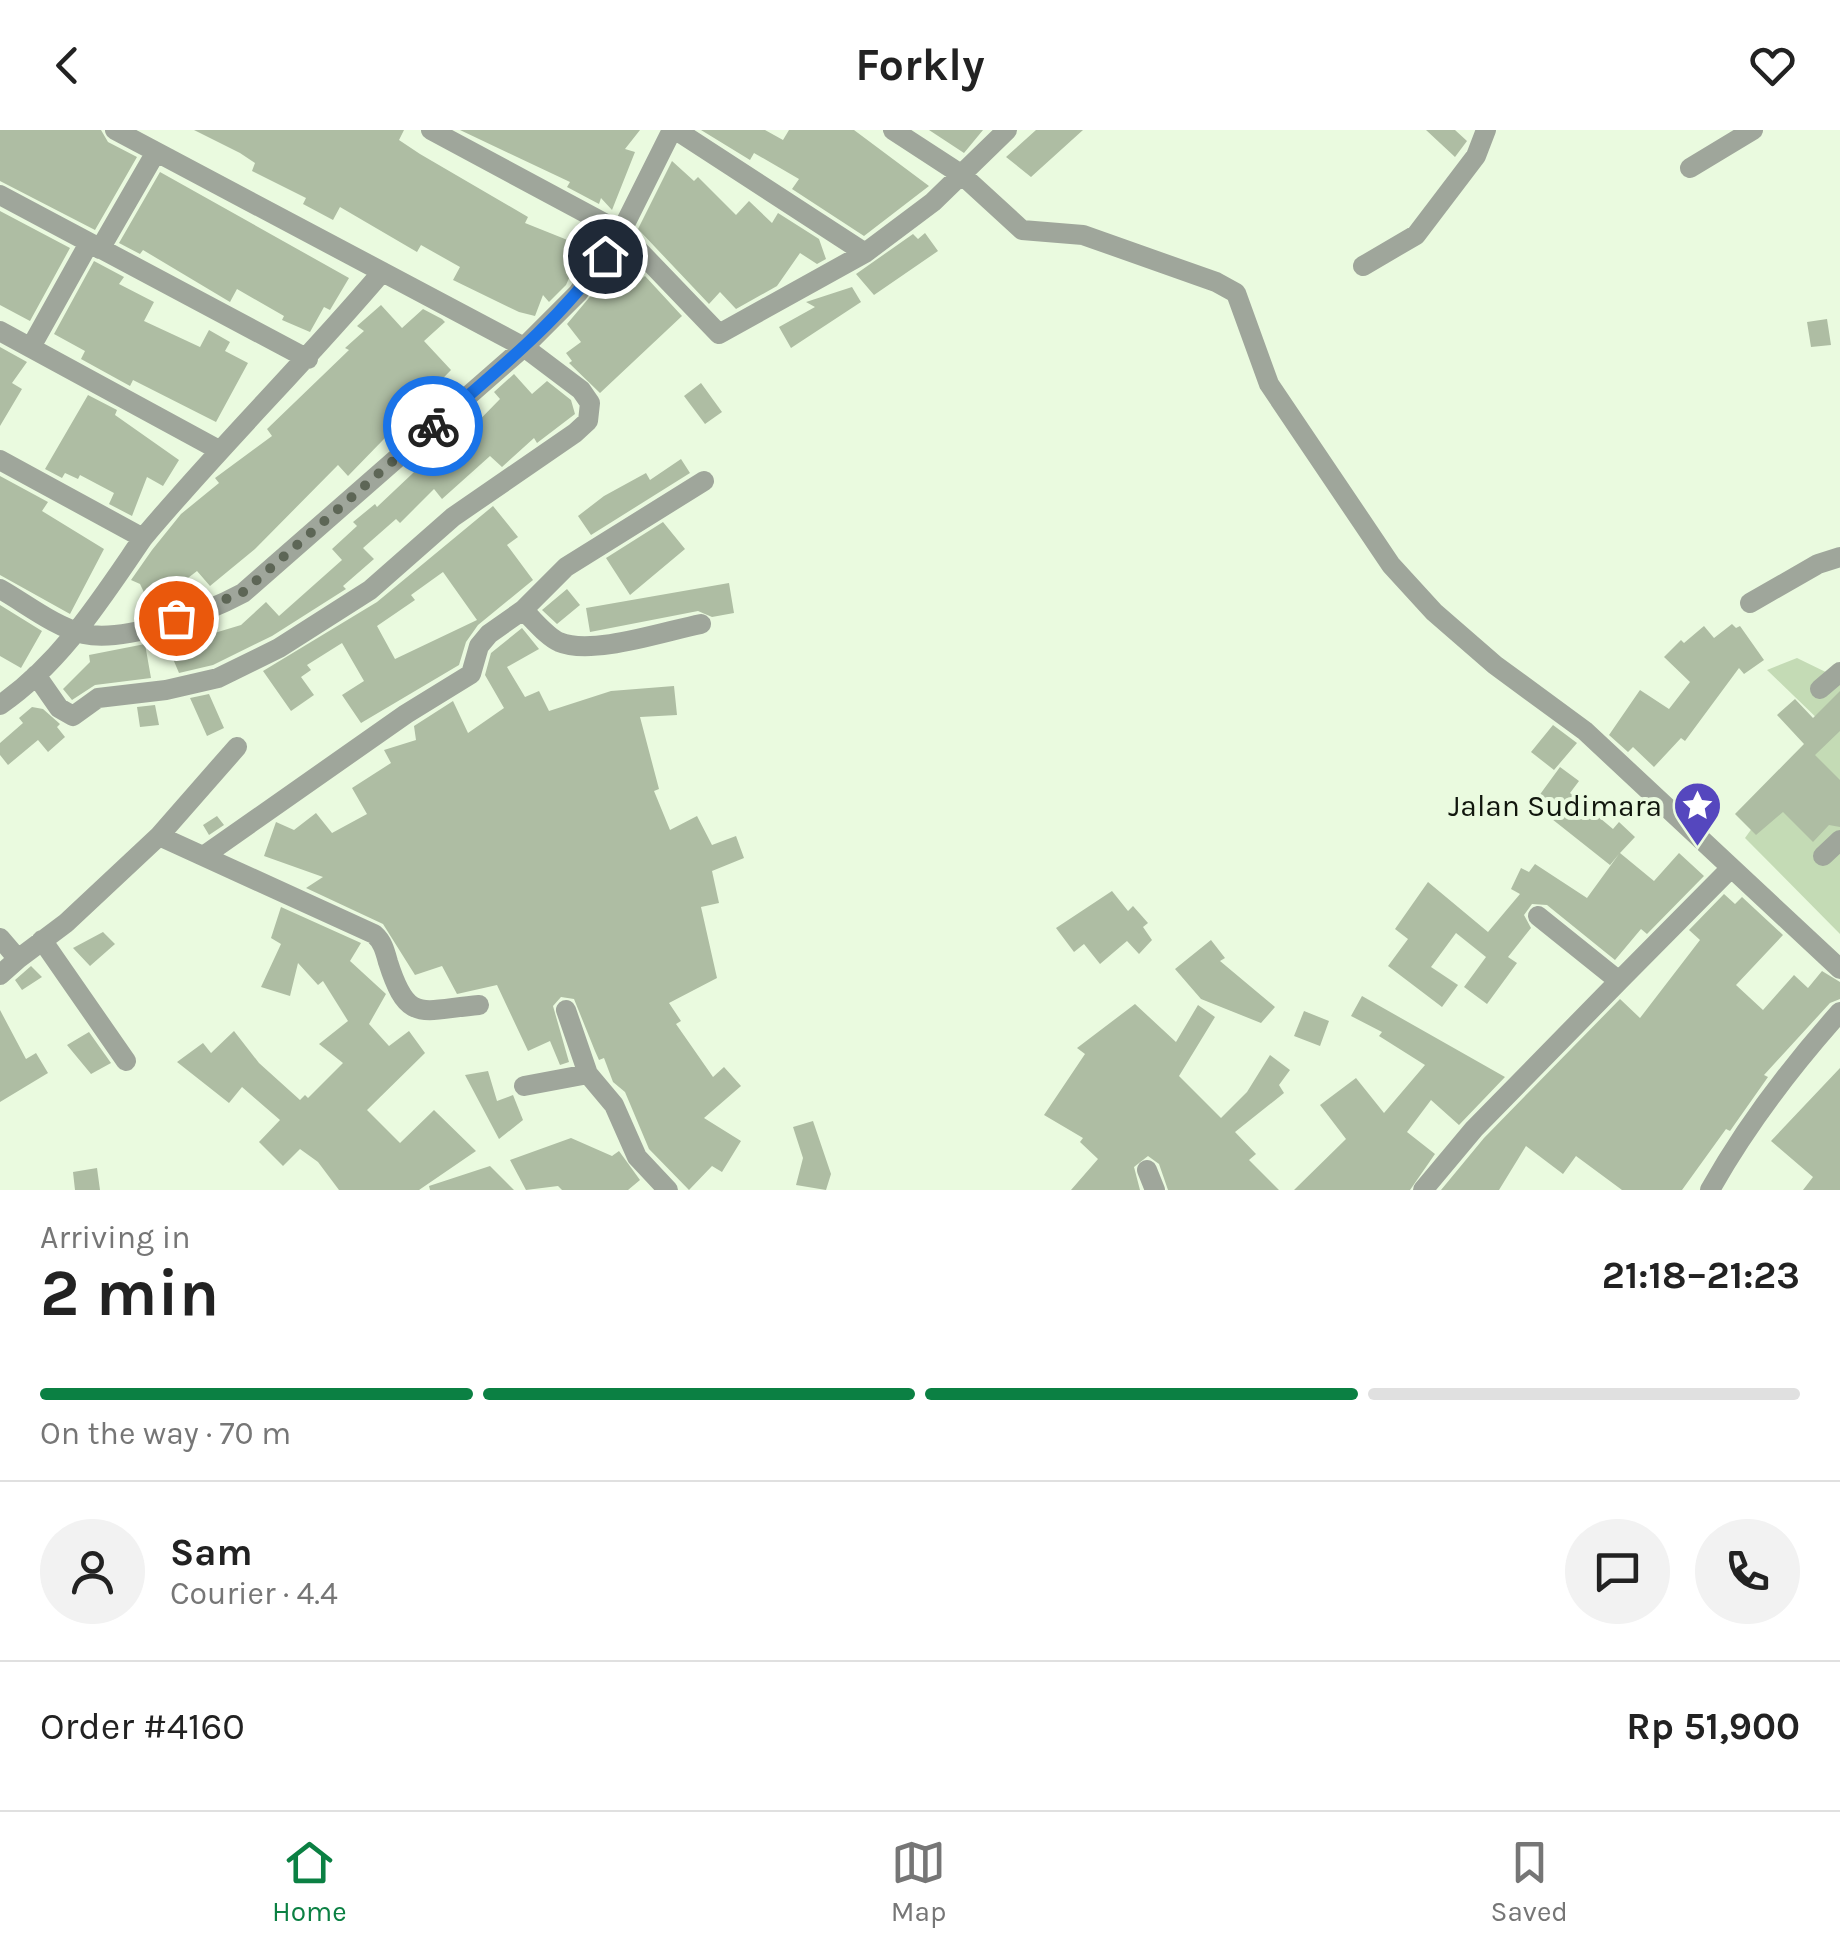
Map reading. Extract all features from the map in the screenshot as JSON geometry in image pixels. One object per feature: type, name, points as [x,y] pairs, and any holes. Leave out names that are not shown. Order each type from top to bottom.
[{"type":"street","points":[[36,675],[59,708],[74,716],[98,698],[166,690],[218,678],[279,648],[370,590],[453,517],[588,420],[590,404],[581,390],[524,347],[115,130]]},
{"type":"street","points":[[432,130],[622,232],[719,334],[865,254],[962,175],[1007,130]]},
{"type":"street","points":[[0,589],[78,632],[127,632],[198,612],[242,593],[524,347],[578,293],[622,232],[674,130],[865,254]]},
{"type":"street","points":[[893,130],[962,175],[1022,230],[1083,235],[1216,282],[1236,293],[1270,384],[1390,565],[1434,612],[1495,666],[1585,731],[1840,968]]},
{"type":"street","points":[[1363,266],[1416,235],[1476,156],[1486,130]]},
{"type":"street","points":[[1690,168],[1753,130]]},
{"type":"street","points":[[31,347],[156,152]]},
{"type":"street","points":[[0,195],[308,359]]},
{"type":"street","points":[[0,705],[78,632],[143,538],[217,449],[308,359],[382,272]]},
{"type":"street","points":[[0,331],[217,449]]},
{"type":"street","points":[[0,460],[143,538]]},
{"type":"street","points":[[205,855],[406,714],[470,674],[479,646],[488,634],[524,610],[578,558],[704,481]]},
{"type":"street","points":[[1750,603],[1818,564],[1840,557]]},
{"type":"street","points":[[524,610],[555,640],[572,646],[603,644],[700,624]]},
{"type":"street","points":[[1820,690],[1840,672]]},
{"type":"street","points":[[0,975],[159,836],[237,747]]},
{"type":"street","points":[[159,836],[379,937],[400,999],[408,1005],[419,1010],[480,1005]]},
{"type":"street","points":[[1823,856],[1840,840]]},
{"type":"street","points":[[1422,1190],[1474,1129],[1730,869]]},
{"type":"street","points":[[1538,916],[1619,981]]},
{"type":"street","points":[[0,938],[18,959]]},
{"type":"street","points":[[42,940],[126,1061]]},
{"type":"street","points":[[566,1010],[588,1074],[614,1105],[637,1157],[668,1190]]},
{"type":"street","points":[[1710,1190],[1741,1134],[1787,1071],[1840,1012]]},
{"type":"street","points":[[524,1086],[588,1074]]},
{"type":"green space","points":[[1797,658],[1840,679],[1840,934],[1745,838],[1825,726],[1767,670]]},
{"type":"building","points":[[0,130],[101,130],[108,142],[137,157],[95,230],[0,181]]},
{"type":"building","points":[[194,130],[404,130],[399,140],[420,154],[528,217],[525,223],[575,243],[570,257],[577,260],[566,285],[549,302],[543,295],[535,316],[519,312],[453,280],[460,267],[421,245],[417,252],[340,207],[333,220],[303,204],[306,198],[252,171],[255,163]]},
{"type":"building","points":[[460,130],[640,130],[625,149],[635,152],[612,210],[601,198],[599,204],[567,187],[570,182]]},
{"type":"building","points":[[701,130],[765,130],[783,140],[789,130],[854,130],[929,186],[864,236],[792,189],[799,179],[754,153],[750,160]]},
{"type":"building","points":[[929,130],[983,130],[964,153]]},
{"type":"building","points":[[1036,130],[1083,130],[1031,177],[1006,157]]},
{"type":"building","points":[[1426,130],[1455,130],[1467,141],[1455,157]]},
{"type":"building","points":[[672,161],[694,181],[698,177],[736,215],[749,201],[772,223],[778,213],[819,239],[826,259],[817,264],[800,253],[777,286],[736,309],[720,292],[709,304],[638,229]]},
{"type":"building","points":[[160,172],[349,278],[330,310],[324,307],[310,332],[282,320],[284,316],[237,289],[230,302],[143,250],[140,254],[119,243]]},
{"type":"building","points":[[0,211],[70,248],[30,321],[0,305]]},
{"type":"building","points":[[925,233],[938,251],[874,295],[856,274],[913,234],[918,239]]},
{"type":"building","points":[[94,261],[124,277],[119,284],[154,302],[144,321],[200,347],[209,330],[230,342],[225,351],[248,363],[216,422],[133,380],[130,386],[81,359],[85,351],[54,334]]},
{"type":"building","points":[[615,267],[633,286],[645,276],[682,316],[600,393],[569,363],[572,361],[566,353],[581,342],[567,324]]},
{"type":"building","points":[[852,287],[861,302],[791,348],[779,327],[815,307],[806,302]]},
{"type":"building","points":[[381,305],[402,328],[423,309],[442,319],[445,322],[424,341],[451,370],[348,476],[338,465],[255,549],[210,586],[197,571],[175,588],[169,581],[148,601],[140,584],[131,580],[152,550],[181,514],[219,483],[215,478],[272,436],[267,429],[349,350],[345,348],[364,331],[357,326]]},
{"type":"building","points":[[1827,319],[1831,345],[1811,347],[1807,322]]},
{"type":"building","points":[[0,347],[27,362],[12,383],[22,389],[0,426]]},
{"type":"building","points":[[514,374],[532,394],[547,381],[571,400],[575,414],[537,443],[534,438],[502,467],[490,456],[442,499],[434,489],[400,523],[396,519],[363,548],[374,559],[343,586],[346,589],[272,636],[213,665],[179,673],[168,647],[241,625],[266,602],[279,616],[342,560],[332,549],[357,526],[353,522],[375,504],[377,507],[448,440],[454,446],[500,399],[494,392]]},
{"type":"building","points":[[701,383],[722,412],[705,424],[684,396]]},
{"type":"building","points":[[88,395],[117,410],[115,415],[179,460],[163,486],[147,477],[132,516],[109,504],[114,493],[80,475],[78,479],[65,473],[62,478],[45,469]]},
{"type":"building","points":[[681,459],[690,473],[591,535],[578,516],[604,496],[646,473],[650,480]]},
{"type":"building","points":[[0,476],[48,502],[42,511],[104,549],[70,614],[0,575]]},
{"type":"building","points":[[493,506],[518,537],[507,545],[533,580],[478,625],[466,642],[459,665],[361,723],[342,695],[364,681],[342,643],[307,665],[311,670],[301,677],[314,695],[291,711],[263,671],[377,602]],"holes":[[[443,572],[477,620],[395,659],[377,626],[415,600],[411,595]]]},
{"type":"building","points":[[663,522],[685,549],[630,595],[606,558]]},
{"type":"building","points":[[729,583],[734,613],[712,617],[698,611],[590,632],[586,608]]},
{"type":"building","points":[[567,589],[580,605],[557,624],[542,610]]},
{"type":"building","points":[[0,605],[42,631],[21,668],[0,656]]},
{"type":"building","points":[[1732,624],[1740,626],[1764,660],[1744,674],[1739,668],[1685,741],[1681,738],[1654,767],[1633,747],[1628,752],[1609,735],[1640,690],[1669,709],[1690,682],[1664,657],[1681,640],[1684,643],[1704,626],[1714,638]]},
{"type":"building","points":[[522,628],[539,649],[507,667],[525,697],[539,691],[549,711],[611,691],[674,686],[677,715],[640,717],[659,789],[654,791],[670,830],[697,816],[712,845],[736,836],[744,858],[712,871],[719,903],[701,907],[717,978],[669,1003],[681,1021],[676,1024],[713,1077],[724,1067],[741,1086],[704,1118],[741,1141],[722,1172],[712,1166],[689,1190],[649,1149],[625,1092],[613,1082],[604,1058],[599,1060],[574,999],[561,997],[553,1006],[569,1062],[560,1065],[550,1041],[528,1051],[497,985],[457,994],[442,966],[415,975],[383,924],[306,888],[323,877],[264,856],[276,822],[294,830],[316,813],[332,833],[367,814],[352,788],[391,763],[384,750],[416,740],[414,726],[453,701],[468,733],[504,708],[485,675],[491,653]]},
{"type":"building","points":[[145,644],[151,678],[95,685],[72,700],[63,689],[90,662],[89,655]]},
{"type":"building","points":[[1840,691],[1840,731],[1815,755],[1840,780],[1840,827],[1829,825],[1813,842],[1783,812],[1756,835],[1735,814],[1804,744],[1777,715],[1795,699],[1813,718]]},
{"type":"building","points":[[209,694],[224,728],[207,736],[190,698]]},
{"type":"building","points":[[155,705],[159,725],[140,727],[137,707]]},
{"type":"building","points":[[32,707],[43,709],[60,724],[57,727],[65,737],[48,752],[38,740],[8,765],[0,755],[0,743],[23,723],[19,718]]},
{"type":"building","points":[[1553,725],[1577,743],[1554,770],[1531,752]]},
{"type":"building","points":[[1560,767],[1579,781],[1570,793],[1613,829],[1619,822],[1635,837],[1620,853],[1654,881],[1679,853],[1704,876],[1647,934],[1641,929],[1615,960],[1547,905],[1532,904],[1524,915],[1531,928],[1508,957],[1517,963],[1487,1004],[1464,987],[1486,957],[1456,933],[1431,967],[1458,985],[1442,1007],[1388,966],[1408,939],[1395,929],[1428,882],[1488,932],[1520,894],[1511,889],[1521,868],[1529,872],[1535,864],[1587,898],[1619,854],[1610,865],[1533,804]]},
{"type":"building","points":[[217,816],[224,825],[209,835],[203,825]]},
{"type":"building","points":[[1112,891],[1128,911],[1133,906],[1148,923],[1143,927],[1152,940],[1139,954],[1127,941],[1100,964],[1084,944],[1074,952],[1056,928]]},
{"type":"building","points":[[1724,894],[1735,904],[1742,897],[1783,935],[1736,985],[1763,1010],[1794,975],[1808,988],[1822,971],[1840,982],[1840,999],[1830,1003],[1764,1075],[1768,1077],[1730,1131],[1726,1129],[1682,1190],[1622,1190],[1576,1156],[1563,1174],[1526,1146],[1499,1190],[1441,1190],[1484,1138],[1620,999],[1640,1018],[1700,940],[1689,930]]},
{"type":"building","points":[[281,907],[361,943],[350,961],[386,994],[369,1024],[389,1046],[409,1031],[425,1053],[367,1110],[400,1143],[434,1110],[476,1151],[419,1190],[339,1190],[318,1162],[300,1149],[283,1166],[259,1142],[280,1120],[242,1087],[229,1103],[177,1062],[203,1043],[211,1053],[234,1031],[259,1063],[300,1100],[305,1095],[308,1098],[343,1063],[319,1044],[348,1021],[323,981],[318,985],[298,963],[290,996],[261,987],[281,944],[271,938]]},
{"type":"building","points":[[103,932],[115,944],[90,966],[73,948]]},
{"type":"building","points":[[1211,940],[1225,958],[1220,961],[1275,1007],[1261,1023],[1201,999],[1175,969]]},
{"type":"building","points":[[31,966],[42,977],[22,990],[15,980]]},
{"type":"building","points":[[1362,996],[1505,1077],[1459,1125],[1431,1100],[1407,1132],[1435,1154],[1410,1190],[1294,1190],[1346,1139],[1320,1105],[1356,1078],[1384,1113],[1425,1065],[1379,1036],[1382,1032],[1351,1016]]},
{"type":"building","points":[[1135,1004],[1176,1042],[1198,1005],[1215,1017],[1179,1076],[1221,1118],[1247,1092],[1270,1055],[1290,1070],[1279,1085],[1284,1093],[1235,1132],[1256,1154],[1249,1160],[1279,1190],[1168,1190],[1159,1164],[1148,1156],[1134,1167],[1140,1190],[1071,1190],[1098,1159],[1080,1142],[1083,1138],[1044,1115],[1085,1054],[1077,1048]]},
{"type":"building","points":[[0,1010],[26,1059],[36,1053],[48,1073],[0,1102]]},
{"type":"building","points":[[1304,1011],[1329,1021],[1320,1046],[1294,1036]]},
{"type":"building","points":[[89,1032],[111,1063],[91,1074],[67,1045]]},
{"type":"building","points":[[1840,1068],[1840,1190],[1803,1190],[1813,1177],[1771,1141]]},
{"type":"building","points":[[488,1071],[497,1101],[513,1095],[523,1120],[499,1139],[465,1075]]},
{"type":"building","points":[[813,1121],[831,1174],[826,1190],[796,1185],[803,1158],[793,1127]]},
{"type":"building","points":[[571,1138],[612,1156],[619,1151],[640,1180],[628,1190],[562,1190],[558,1186],[526,1190],[510,1160]]},
{"type":"building","points":[[490,1166],[514,1190],[430,1190],[429,1186]]},
{"type":"building","points":[[97,1168],[100,1190],[75,1190],[73,1172]]},
{"type":"way so far","points":[[176,618],[242,593],[433,426]]},
{"type":"place","name":"Jalan Sudimara","points":[[1697,848]]},
{"type":"route","points":[[433,426],[524,347],[578,293],[605,256]]}]
